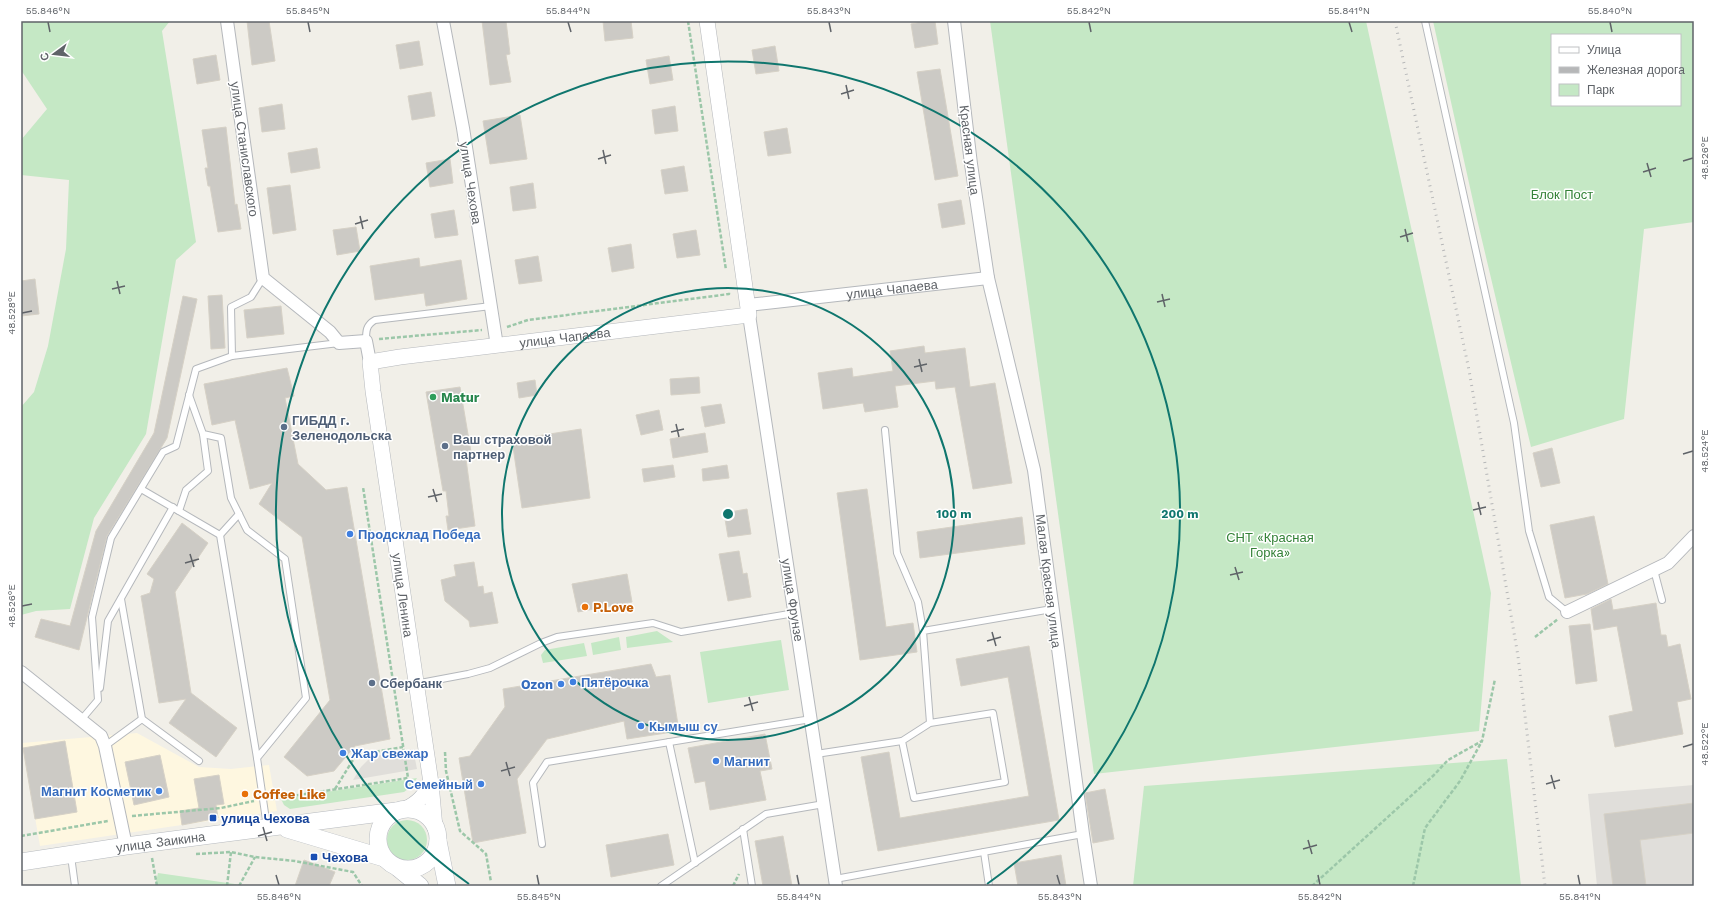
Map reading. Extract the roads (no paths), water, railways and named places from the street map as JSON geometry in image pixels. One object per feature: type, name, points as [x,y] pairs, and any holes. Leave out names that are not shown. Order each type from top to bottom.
[{"type":"main road","name":"улица Заикина","points":[[21,862],[126,846],[273,828],[401,810]]},
{"type":"main road","points":[[398,868],[408,870],[418,868],[433,856],[436,847],[436,833],[430,820],[415,810],[401,810],[388,816],[382,823],[378,832],[378,841],[384,858],[420,886]]},
{"type":"main road","points":[[273,828],[384,858]]},
{"type":"main road","name":"улица Ленина","points":[[436,833],[446,886]]},
{"type":"street","name":"улица Станиславского","points":[[227,21],[263,278]]},
{"type":"street","name":"улица Чехова","points":[[444,21],[463,128],[497,346]]},
{"type":"street","points":[[707,21],[748,310]]},
{"type":"street","name":"Красная улица","points":[[954,21],[971,164],[988,278]]},
{"type":"street","points":[[263,278],[330,332],[339,343],[366,341],[370,362]]},
{"type":"street","name":"улица Чапаева","points":[[370,362],[497,346],[748,310],[988,278]]},
{"type":"street","name":"Малая Красная улица","points":[[988,278],[1034,470],[1091,886]]},
{"type":"street","name":"улица Фрунзе","points":[[748,310],[836,882]]},
{"type":"street","name":"улица Ленина","points":[[370,362],[436,833]]},
{"type":"street","points":[[1567,612],[1668,563],[1694,536]]},
{"type":"street","points":[[21,672],[101,736],[105,746],[126,846]]},
{"type":"street","name":"улица Заикина","points":[[401,810],[415,805],[424,796],[430,783]]},
{"type":"lane","points":[[1424,21],[1514,423],[1529,531],[1549,597],[1567,612]]},
{"type":"lane","points":[[232,356],[231,307],[250,297],[263,278]]},
{"type":"lane","points":[[366,341],[366,330],[369,324],[376,320],[491,306]]},
{"type":"lane","points":[[98,700],[92,617],[111,538],[163,452],[176,446],[196,369],[232,356],[339,343]]},
{"type":"lane","points":[[179,511],[186,490],[208,471],[203,434],[189,395]]},
{"type":"lane","points":[[885,430],[897,553],[918,602],[923,631],[930,723]]},
{"type":"lane","points":[[203,434],[221,438],[231,498],[247,530],[285,559],[306,698],[257,758]]},
{"type":"lane","points":[[141,489],[220,535]]},
{"type":"lane","points":[[81,720],[98,700],[108,621],[173,507]]},
{"type":"lane","points":[[220,535],[239,514]]},
{"type":"lane","points":[[220,535],[263,800],[273,828]]},
{"type":"lane","points":[[1654,570],[1662,600]]},
{"type":"lane","points":[[121,599],[142,719],[199,761]]},
{"type":"lane","points":[[923,631],[1052,608]]},
{"type":"lane","points":[[415,684],[468,674],[490,668],[541,643],[557,637],[654,623],[682,632],[795,613]]},
{"type":"lane","points":[[816,754],[902,741],[930,723],[993,714],[1005,782],[914,798],[902,741]]},
{"type":"lane","points":[[105,746],[142,719]]},
{"type":"lane","points":[[542,844],[533,783],[547,762],[811,719]]},
{"type":"lane","points":[[669,742],[695,862]]},
{"type":"lane","points":[[661,886],[766,814],[824,804]]},
{"type":"lane","points":[[743,830],[752,886]]},
{"type":"lane","points":[[836,882],[984,852],[1083,834]]},
{"type":"lane","points":[[984,852],[989,886]]},
{"type":"lane","points":[[70,855],[76,886]]},
{"type":"railway","points":[[1395,21],[1469,370],[1518,656],[1545,886]]},
{"type":"place","name":"Matur","points":[[433,397]]},
{"type":"place","name":"ГИБДД г. Зеленодольска","points":[[284,427]]},
{"type":"place","name":"Ваш страховой партнер","points":[[445,446]]},
{"type":"place","name":"Продсклад Победа","points":[[350,534]]},
{"type":"place","name":"P.Love","points":[[585,607]]},
{"type":"place","name":"Пятёрочка","points":[[573,682]]},
{"type":"place","name":"Сбербанк","points":[[372,683]]},
{"type":"place","name":"Ozon","points":[[561,684]]},
{"type":"place","name":"Кымыш су","points":[[641,726]]},
{"type":"place","name":"Жар свежар","points":[[343,753]]},
{"type":"place","name":"Магнит","points":[[716,761]]},
{"type":"place","name":"Семейный","points":[[481,784]]},
{"type":"place","name":"Магнит Косметик","points":[[159,791]]},
{"type":"place","name":"Coffee Like","points":[[245,794]]},
{"type":"place","name":"улица Чехова","points":[[213,818]]},
{"type":"place","name":"Чехова","points":[[314,857]]},
{"type":"park label","name":"Блок Пост","points":[[1562,194]]},
{"type":"park label","name":"СНТ «Красная Горка»","points":[[1270,544]]}]
